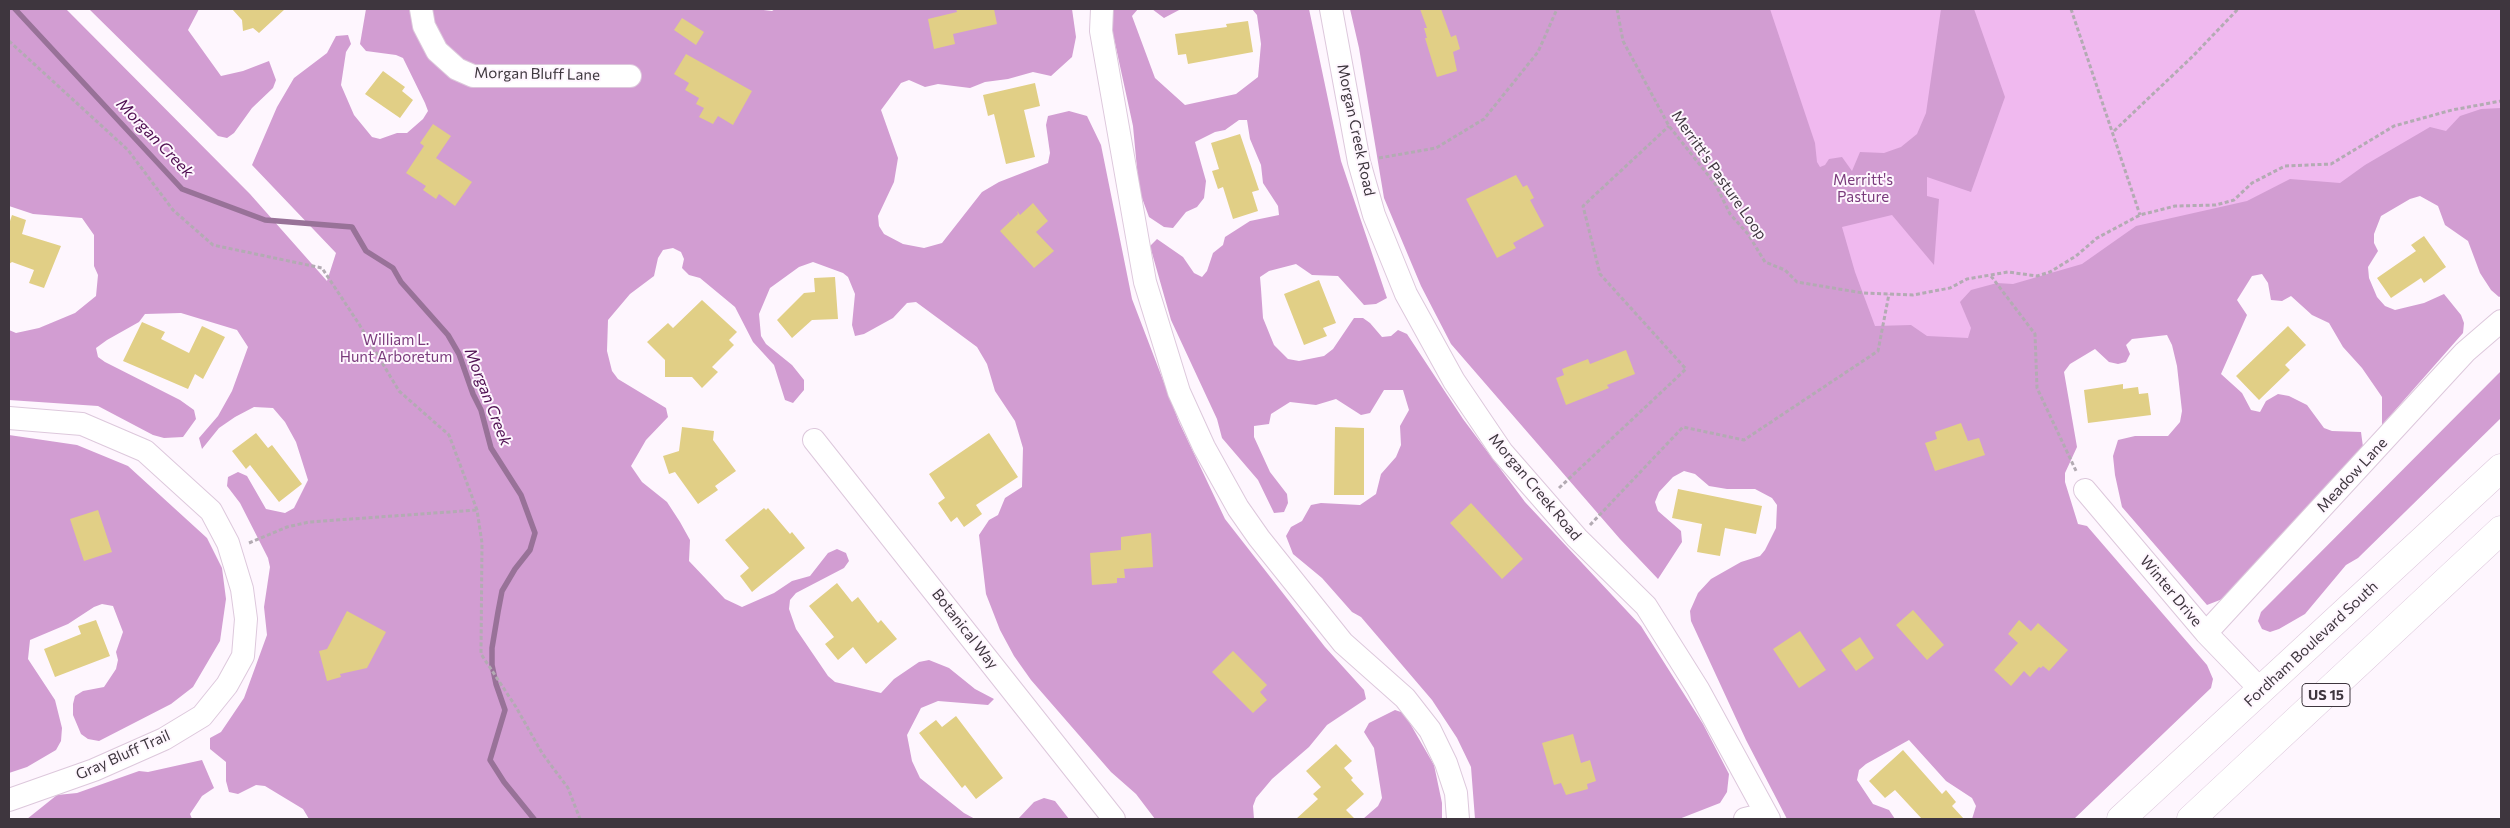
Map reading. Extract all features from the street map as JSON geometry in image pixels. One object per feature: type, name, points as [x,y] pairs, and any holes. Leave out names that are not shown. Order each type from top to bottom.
[{"type":"highway","name":"Fordham Boulevard South","points":[[2121,819],[2501,468]]},
{"type":"highway","points":[[2446,584],[2501,530]]},
{"type":"highway","name":"US 15","points":[[2191,819],[2446,584],[2501,543]]},
{"type":"street","name":"Morgan Bluff Lane","points":[[421,9],[424,26],[436,51],[458,69],[473,76],[630,76]]},
{"type":"street","points":[[1102,9],[1101,31],[1145,282],[1179,392],[1204,447],[1238,508],[1259,538],[1343,643],[1405,698],[1430,730],[1446,763],[1456,793],[1458,819]]},
{"type":"street","name":"Morgan Creek Road","points":[[1331,9],[1359,162],[1374,215],[1406,294],[1449,373],[1502,452],[1577,538],[1646,606],[1698,689],[1760,818]]},
{"type":"street","name":"Meadow Lane","points":[[2206,633],[2465,352],[2501,321]]},
{"type":"street","name":"Gray Bluff Trail","points":[[9,418],[82,424],[145,452],[211,512],[231,552],[242,589],[246,620],[243,656],[227,685],[202,716],[164,739],[94,770],[9,800]]},
{"type":"street","name":"Botanical Way","points":[[814,440],[1114,819]]},
{"type":"street","name":"Winter Drive","points":[[2085,490],[2206,633],[2261,690]]},
{"type":"path","points":[[1359,162],[1436,148],[1484,118],[1538,52],[1557,9]]},
{"type":"path","name":"Merritt's Pasture Loop","points":[[1616,9],[1623,41],[1669,126],[1716,185],[1730,214],[1748,234],[1765,262],[1785,270],[1797,282],[1856,292],[1913,295],[1950,288],[1967,280],[2008,272],[2037,276],[2059,269],[2097,238],[2140,216],[2175,206],[2216,205],[2234,200],[2252,183],[2285,166],[2331,164],[2394,126],[2452,110],[2501,101]]},
{"type":"path","points":[[2071,9],[2140,216]]},
{"type":"path","points":[[2113,131],[2193,56],[2238,9]]},
{"type":"path","points":[[9,41],[128,150],[173,210],[213,245],[322,268],[344,299],[399,391],[449,435],[477,510],[482,543],[481,654],[516,707],[542,753],[568,788],[580,819]]},
{"type":"path","points":[[1546,501],[1686,369],[1600,274],[1583,206],[1669,126]]},
{"type":"path","points":[[1991,276],[2035,334],[2037,388],[2085,490]]},
{"type":"path","points":[[1577,538],[1683,427],[1744,440],[1878,350],[1889,294]]},
{"type":"path","points":[[231,552],[265,536],[309,522],[477,510]]},
{"type":"green space","name":"William L. Hunt Arboretum","points":[[9,9],[66,9],[250,194],[327,281],[336,253],[252,165],[277,107],[294,78],[327,53],[336,36],[348,35],[351,44],[346,52],[341,85],[354,115],[372,137],[380,139],[397,133],[407,133],[423,119],[428,111],[403,58],[396,55],[366,51],[360,44],[366,9],[755,9],[772,11],[775,9],[1072,9],[1076,37],[1072,57],[1051,76],[1033,72],[1008,79],[985,82],[970,88],[938,84],[925,87],[909,80],[901,83],[881,110],[898,158],[894,182],[878,216],[879,226],[884,234],[903,244],[924,248],[942,243],[982,192],[999,182],[1048,163],[1050,153],[1046,125],[1048,116],[1069,111],[1087,116],[1101,145],[1132,299],[1179,422],[1225,519],[1325,647],[1364,690],[1366,699],[1327,725],[1309,747],[1272,779],[1256,798],[1253,806],[1254,819],[1155,819],[1136,794],[1111,772],[1031,680],[1014,656],[1000,630],[986,594],[979,535],[989,520],[998,515],[1005,498],[1022,487],[1023,448],[1015,421],[995,391],[987,364],[977,347],[916,302],[907,303],[893,318],[864,334],[855,336],[852,325],[855,294],[848,277],[843,273],[813,262],[799,267],[770,288],[759,314],[761,336],[766,344],[792,365],[804,380],[804,390],[793,403],[785,400],[774,365],[753,342],[735,307],[700,278],[689,275],[682,268],[684,259],[681,252],[673,248],[663,250],[658,258],[654,276],[630,294],[608,320],[607,351],[612,371],[618,379],[666,408],[668,417],[646,440],[631,466],[642,482],[667,502],[680,522],[690,540],[689,561],[725,599],[742,607],[774,593],[792,581],[810,576],[828,553],[837,549],[846,553],[849,561],[844,568],[796,593],[790,600],[789,609],[796,629],[828,676],[835,682],[881,693],[894,679],[919,662],[929,660],[949,668],[975,689],[994,699],[988,705],[938,701],[921,708],[907,735],[912,761],[920,778],[964,813],[975,819],[309,819],[303,809],[265,786],[256,785],[238,794],[229,792],[226,781],[226,762],[210,749],[210,738],[221,732],[244,698],[267,635],[264,607],[270,567],[268,558],[240,503],[227,486],[228,477],[238,472],[247,476],[266,509],[285,513],[294,508],[308,480],[296,442],[285,422],[273,408],[254,407],[235,417],[219,428],[202,449],[199,438],[218,416],[232,391],[248,347],[237,330],[181,313],[145,314],[139,322],[96,348],[98,357],[105,362],[180,400],[194,410],[196,419],[183,437],[164,438],[153,435],[98,406],[9,400],[9,330],[16,333],[39,328],[75,313],[96,296],[98,275],[94,266],[94,235],[82,218],[33,214],[9,206]]},
{"type":"green space","points":[[89,9],[199,9],[188,30],[221,76],[243,71],[269,61],[276,80],[273,88],[252,108],[234,133],[227,138],[218,136]]},
{"type":"green space","points":[[1112,9],[1138,9],[1132,16],[1155,78],[1185,105],[1236,94],[1258,77],[1261,44],[1257,15],[1252,9],[1309,9],[1341,161],[1387,298],[1376,304],[1364,305],[1338,276],[1312,275],[1296,264],[1269,271],[1260,277],[1263,318],[1274,345],[1288,359],[1299,361],[1324,356],[1333,349],[1354,318],[1363,318],[1382,337],[1391,336],[1398,330],[1407,334],[1463,419],[1525,502],[1641,626],[1703,724],[1729,774],[1727,792],[1720,803],[1679,819],[1475,819],[1471,767],[1457,738],[1432,700],[1361,617],[1352,612],[1322,578],[1293,554],[1286,536],[1291,527],[1302,521],[1311,505],[1321,503],[1360,505],[1376,494],[1381,474],[1396,457],[1401,445],[1400,426],[1409,410],[1403,390],[1384,390],[1370,413],[1361,415],[1336,399],[1316,405],[1290,402],[1271,414],[1269,424],[1254,426],[1254,437],[1270,472],[1287,494],[1288,503],[1284,512],[1274,513],[1258,480],[1222,438],[1217,419],[1171,320],[1150,246],[1157,239],[1183,257],[1194,273],[1202,277],[1207,271],[1213,253],[1223,245],[1225,237],[1250,221],[1279,215],[1278,206],[1263,183],[1261,165],[1250,139],[1247,120],[1239,120],[1225,130],[1215,132],[1195,142],[1206,181],[1204,198],[1197,207],[1186,212],[1173,228],[1164,227],[1149,217],[1139,190],[1133,126],[1110,20]]},
{"type":"green space","points":[[1152,9],[1181,9],[1164,18]]},
{"type":"green space","points":[[1350,9],[1770,9],[1815,143],[1817,162],[1820,167],[1825,165],[1829,159],[1842,157],[1852,171],[1860,152],[1884,153],[1901,147],[1917,134],[1926,113],[1941,9],[1974,9],[2005,97],[1971,192],[1927,177],[1927,196],[1939,199],[1934,265],[1892,215],[1842,227],[1855,272],[1875,326],[1911,325],[1927,336],[1968,338],[1971,328],[1960,302],[1971,290],[1997,283],[2013,284],[2082,264],[2136,226],[2247,201],[2290,179],[2340,183],[2365,165],[2430,127],[2446,131],[2460,116],[2481,109],[2501,108],[2501,296],[2499,297],[2491,290],[2480,273],[2468,241],[2445,225],[2438,206],[2420,196],[2410,199],[2381,216],[2374,234],[2374,243],[2378,251],[2368,267],[2369,278],[2377,297],[2385,306],[2395,310],[2424,303],[2444,294],[2461,315],[2464,323],[2463,333],[2382,425],[2382,397],[2362,368],[2343,347],[2329,323],[2312,315],[2291,296],[2282,301],[2271,300],[2268,283],[2262,274],[2252,276],[2237,300],[2247,315],[2221,374],[2242,393],[2251,410],[2260,412],[2266,401],[2278,394],[2289,396],[2307,405],[2324,428],[2332,431],[2361,432],[2363,447],[2225,598],[2207,605],[2122,507],[2115,475],[2113,456],[2118,440],[2135,436],[2168,436],[2180,422],[2182,411],[2177,366],[2172,345],[2167,335],[2132,339],[2126,345],[2130,354],[2126,362],[2118,364],[2109,362],[2095,349],[2070,364],[2064,372],[2077,447],[2065,473],[2065,482],[2078,524],[2087,526],[2207,665],[2213,679],[2211,688],[2074,819],[1972,819],[1976,806],[1972,798],[1946,781],[1909,740],[1866,764],[1859,770],[1857,780],[1873,804],[1889,810],[1895,819],[1787,819],[1746,740],[1691,621],[1690,611],[1698,593],[1711,579],[1741,562],[1760,556],[1765,550],[1776,528],[1777,505],[1772,498],[1755,489],[1727,489],[1709,486],[1695,474],[1684,471],[1673,477],[1659,492],[1655,502],[1658,511],[1681,531],[1682,542],[1658,579],[1620,539],[1451,344],[1421,286],[1384,198],[1359,48]]},
{"type":"green space","name":"Merritt's Pasture","points":[[1562,9],[2501,9],[2501,155],[1778,410]]},
{"type":"green space","points":[[2501,371],[2501,418],[2358,558],[2346,565],[2305,614],[2279,629],[2270,632],[2262,629],[2258,621],[2261,612]]},
{"type":"green space","points":[[9,435],[77,445],[128,466],[207,538],[222,568],[226,599],[220,641],[193,687],[171,704],[99,741],[88,739],[81,734],[73,715],[73,704],[75,696],[83,691],[104,687],[116,669],[118,660],[116,652],[123,632],[113,606],[102,604],[94,607],[68,624],[30,640],[28,659],[55,700],[62,728],[61,741],[56,750],[27,767],[9,773]]},
{"type":"green space","points":[[1395,710],[1404,713],[1434,765],[1442,803],[1442,819],[1363,819],[1378,806],[1382,798],[1374,748],[1364,732],[1369,723]]},
{"type":"green space","points":[[202,760],[214,788],[202,796],[190,814],[192,819],[27,819],[57,795],[77,793],[139,771],[148,772]]},
{"type":"green space","points":[[1044,798],[1055,801],[1069,819],[1018,819],[1034,802]]},
{"type":"building","points":[[232,9],[285,9],[259,33],[253,28],[243,31],[242,20]]},
{"type":"building","points":[[956,9],[994,9],[997,24],[953,34],[955,44],[934,49],[928,19],[957,12]]},
{"type":"building","points":[[1420,9],[1441,9],[1451,37],[1456,35],[1460,49],[1453,52],[1457,71],[1437,77],[1425,38],[1427,38],[1424,28],[1427,28]]},
{"type":"building","points":[[682,18],[704,32],[696,45],[674,30]]},
{"type":"building","points":[[1248,21],[1253,52],[1188,64],[1186,54],[1178,55],[1175,34],[1227,27],[1226,24]]},
{"type":"building","points":[[686,54],[752,91],[733,125],[718,116],[713,124],[699,117],[704,108],[696,104],[699,98],[685,90],[689,83],[674,74]]},
{"type":"building","points":[[383,71],[405,87],[402,91],[413,100],[400,118],[365,94]]},
{"type":"building","points":[[1035,83],[1040,106],[1024,110],[1035,157],[1006,164],[994,114],[988,116],[983,95]]},
{"type":"building","points":[[433,124],[451,136],[436,158],[472,182],[455,206],[439,194],[436,199],[423,190],[426,186],[406,173],[424,146],[420,143]]},
{"type":"building","points":[[1240,134],[1259,190],[1252,192],[1258,211],[1233,219],[1223,187],[1218,189],[1212,171],[1219,169],[1211,143]]},
{"type":"building","points":[[1516,175],[1523,187],[1527,185],[1534,198],[1530,200],[1544,226],[1513,243],[1516,248],[1497,258],[1466,199]]},
{"type":"building","points":[[1033,203],[1048,221],[1036,232],[1054,251],[1034,268],[1000,231],[1018,214],[1017,211],[1020,215]]},
{"type":"building","points":[[12,215],[26,220],[22,234],[61,246],[44,288],[29,283],[34,270],[12,262],[9,264],[9,224]]},
{"type":"building","points":[[2424,236],[2446,267],[2424,283],[2421,278],[2391,298],[2377,278],[2416,251],[2411,245]]},
{"type":"building","points":[[835,277],[838,319],[812,320],[792,338],[777,320],[804,293],[815,292],[814,278]]},
{"type":"building","points":[[1319,280],[1336,323],[1323,328],[1327,336],[1304,345],[1284,294]]},
{"type":"building","points":[[702,300],[737,332],[729,340],[734,345],[712,367],[718,372],[702,388],[692,377],[665,377],[665,360],[647,342],[668,323],[673,328]]},
{"type":"building","points":[[142,322],[165,332],[161,339],[189,353],[202,326],[225,337],[203,379],[195,374],[188,389],[123,361]]},
{"type":"building","points":[[2288,326],[2306,345],[2285,365],[2290,370],[2259,400],[2236,376]]},
{"type":"building","points":[[1626,350],[1635,374],[1607,385],[1609,388],[1566,405],[1556,378],[1564,375],[1562,369],[1588,359],[1590,364]]},
{"type":"building","points":[[2123,384],[2123,389],[2138,387],[2139,394],[2148,393],[2151,415],[2088,423],[2084,390]]},
{"type":"building","points":[[1961,423],[1968,441],[1979,438],[1985,455],[1935,471],[1925,443],[1937,439],[1935,432]]},
{"type":"building","points":[[682,427],[714,431],[713,440],[736,471],[715,486],[718,490],[698,504],[675,472],[669,474],[663,456],[679,451]]},
{"type":"building","points":[[1335,427],[1364,428],[1364,495],[1334,495]]},
{"type":"building","points":[[256,433],[268,448],[272,445],[302,484],[279,502],[250,465],[246,469],[232,451]]},
{"type":"building","points":[[989,433],[1018,477],[976,505],[982,514],[964,527],[957,517],[951,522],[938,503],[945,498],[929,474]]},
{"type":"building","points":[[1678,489],[1762,506],[1756,534],[1725,528],[1720,556],[1697,552],[1702,524],[1672,518]]},
{"type":"building","points":[[1471,503],[1523,559],[1502,579],[1450,523]]},
{"type":"building","points":[[764,508],[766,510],[768,508],[790,534],[792,532],[805,548],[752,592],[740,576],[749,568],[725,540]]},
{"type":"building","points":[[98,510],[112,552],[84,561],[70,519]]},
{"type":"building","points":[[1151,533],[1153,567],[1124,569],[1125,578],[1117,578],[1117,583],[1092,585],[1090,553],[1121,550],[1121,537]]},
{"type":"building","points":[[837,583],[852,602],[858,597],[878,623],[881,620],[897,639],[866,664],[853,647],[838,660],[825,644],[834,637],[809,606]]},
{"type":"building","points":[[1913,610],[1944,645],[1927,660],[1896,625]]},
{"type":"building","points":[[347,611],[386,632],[367,668],[340,674],[341,677],[327,681],[319,651],[327,649]]},
{"type":"building","points":[[96,620],[110,656],[55,677],[44,649],[81,634],[78,626]]},
{"type":"building","points":[[2019,620],[2031,631],[2038,623],[2068,650],[2049,671],[2043,666],[2039,667],[2030,677],[2024,671],[2011,686],[1994,670],[2018,643],[2008,634]]},
{"type":"building","points":[[1800,631],[1826,670],[1799,688],[1773,649]]},
{"type":"building","points":[[1860,637],[1874,658],[1856,671],[1841,650]]},
{"type":"building","points":[[1233,651],[1267,685],[1260,692],[1267,700],[1253,713],[1212,672]]},
{"type":"building","points":[[956,716],[1003,778],[976,799],[965,785],[962,788],[919,733],[936,720],[942,727]]},
{"type":"building","points":[[1573,734],[1581,763],[1590,760],[1596,781],[1587,784],[1588,789],[1566,795],[1561,783],[1554,785],[1542,743]]},
{"type":"building","points":[[1336,744],[1352,761],[1344,768],[1353,778],[1351,780],[1364,794],[1346,810],[1355,819],[1296,819],[1318,799],[1313,794],[1321,787],[1306,771]]},
{"type":"building","points":[[1903,750],[1942,794],[1946,790],[1956,802],[1952,806],[1964,819],[1922,819],[1895,790],[1885,798],[1869,781]]},
{"type":"waterway","name":"Morgan Creek","points":[[15,9],[182,189],[265,220],[352,227],[366,251],[393,268],[401,282],[448,335],[459,354],[473,394],[481,410],[491,448],[521,495],[535,533],[530,550],[515,569],[502,591],[492,648],[492,665],[505,710],[490,760],[504,782],[534,819]]}]
